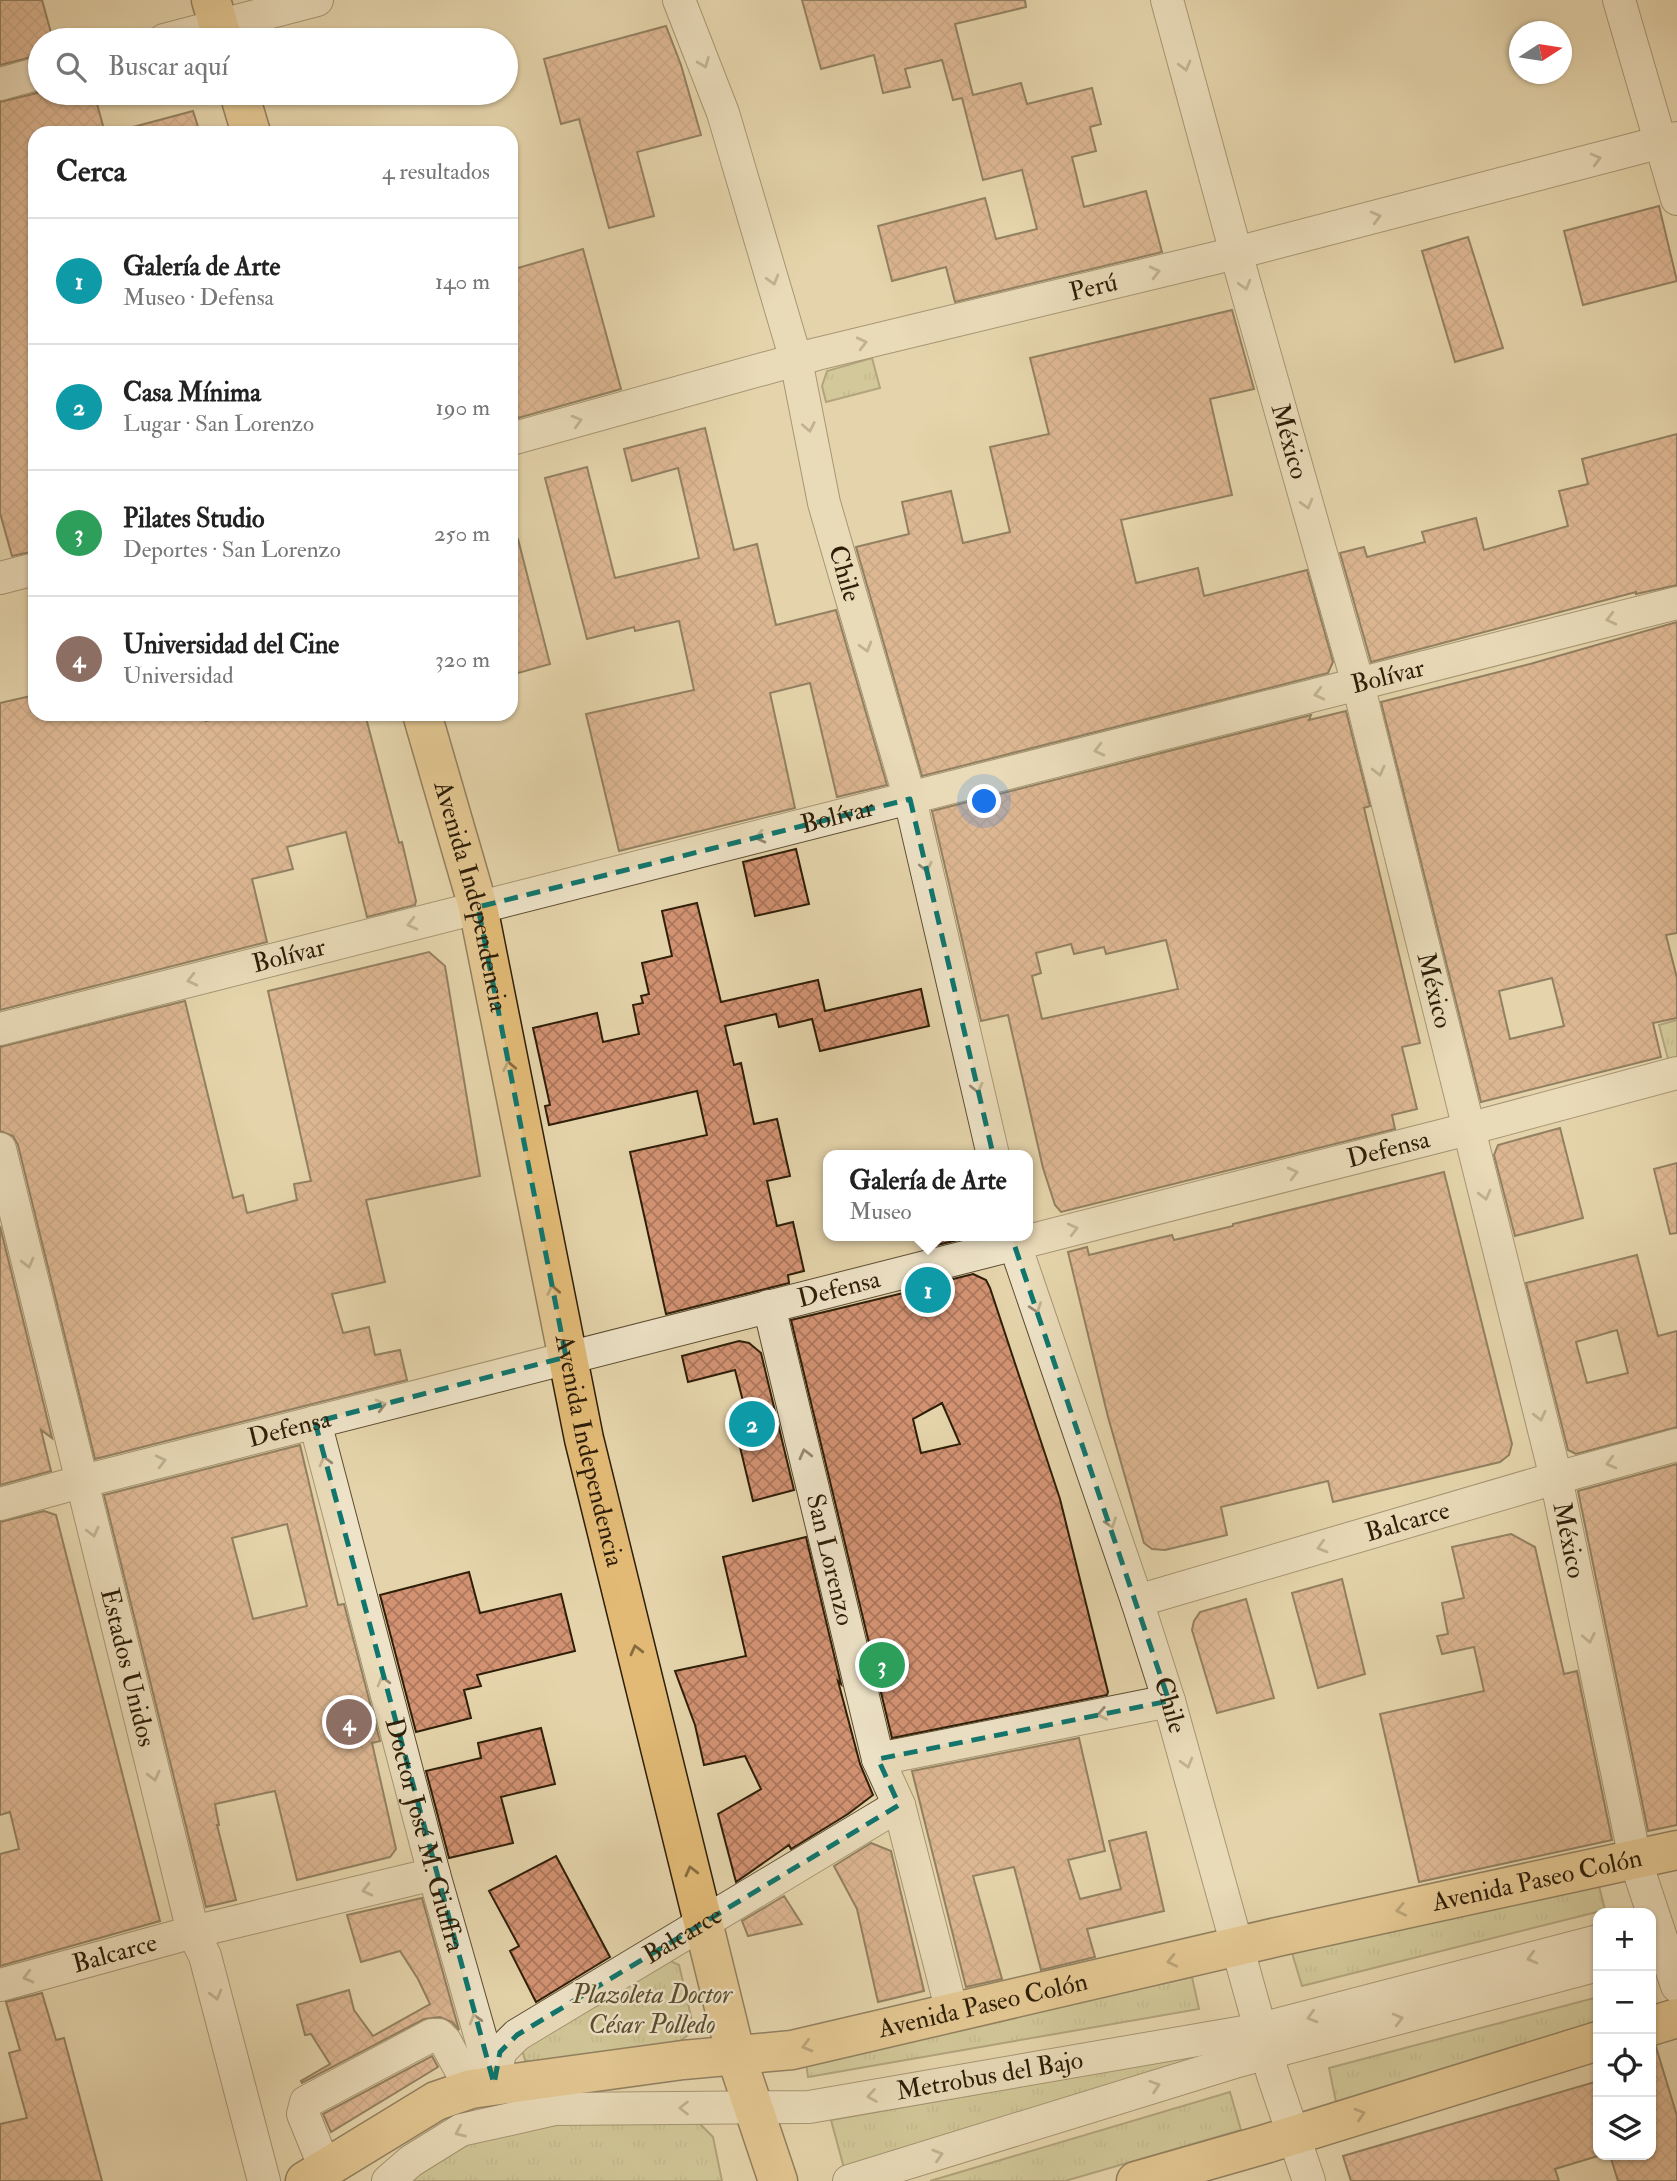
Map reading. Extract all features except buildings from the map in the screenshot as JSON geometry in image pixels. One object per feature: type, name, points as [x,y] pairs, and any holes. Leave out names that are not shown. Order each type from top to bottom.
[{"type":"main road","points":[[243,105],[249,126]]},
{"type":"main road","name":"Avenida Independencia","points":[[424,721],[478,907],[583,1439],[736,2056],[778,2181]]},
{"type":"main road","name":"Avenida Paseo Colón","points":[[315,2175],[436,2101],[483,2086],[683,2060],[792,2050],[1239,1946],[1677,1850]]},
{"type":"main road","points":[[1656,2024],[1677,2018]]},
{"type":"main road","points":[[1136,2181],[1593,2044]]},
{"type":"street","points":[[200,28],[317,0]]},
{"type":"street","name":"Chile","points":[[679,0],[723,113],[796,360],[824,503],[910,799],[992,1150]]},
{"type":"street","name":"México","points":[[1167,0],[1358,684],[1556,1478],[1635,1859],[1677,1986]]},
{"type":"street","points":[[1619,0],[1669,140],[1677,199]]},
{"type":"street","points":[[0,84],[28,76]]},
{"type":"street","name":"Perú","points":[[518,437],[796,360],[1236,253],[1669,140]]},
{"type":"street","points":[[0,578],[28,571]]},
{"type":"street","name":"Bolívar","points":[[0,1029],[1677,603]]},
{"type":"street","name":"Defensa","points":[[1033,1235],[1468,1129],[1677,1073]]},
{"type":"street","name":"Estados Unidos","points":[[0,1149],[193,1933],[205,1956],[264,2181]]},
{"type":"street","name":"Defensa","points":[[0,1504],[769,1306],[1009,1241]]},
{"type":"street","name":"Chile","points":[[1013,1241],[1138,1601],[1169,1700],[1264,2042],[1309,2181]]},
{"type":"street","name":"San Lorenzo","points":[[769,1306],[878,1759],[899,1805],[952,2012]]},
{"type":"street","name":"Doctor José M. Giuffra","points":[[315,1422],[434,1874],[483,2086]]},
{"type":"street","name":"Balcarce","points":[[1138,1601],[1556,1478],[1677,1446]]},
{"type":"street","points":[[878,1759],[1169,1700]]},
{"type":"street","name":"Balcarce","points":[[483,2086],[500,2052],[517,2035],[899,1805]]},
{"type":"street","name":"Balcarce","points":[[0,1985],[193,1933],[434,1874]]},
{"type":"street","name":"Metrobus del Bajo","points":[[849,2181],[1015,2132],[1169,2081],[1264,2042],[1593,1943]]},
{"type":"street","name":"Metrobus del Bajo","points":[[388,2181],[411,2161],[461,2130],[555,2109],[809,2107],[1264,2042],[1593,1966]]},
{"type":"street","points":[[315,2175],[303,2114],[306,2102],[432,2035],[439,2035],[445,2041],[483,2086]]},
{"type":"highlighted area","points":[[910,799],[1014,1244],[1169,1701],[878,1759],[899,1805],[517,2035],[500,2052],[494,2084],[315,1422],[566,1357],[478,907]]},
{"type":"green space","points":[[872,358],[880,388],[826,402],[822,386],[827,371]]},
{"type":"green space","points":[[1677,1020],[1677,1057],[1668,1059],[1659,1025]]},
{"type":"green space","points":[[1598,1882],[1604,1908],[1593,1908],[1593,1913],[1302,1986],[1292,1953]]},
{"type":"green space","name":"Plazoleta Doctor César Polledo","points":[[666,1959],[679,1965],[693,2025],[688,2035],[676,2044],[534,2064],[525,2060],[522,2050],[527,2044]]},
{"type":"green space","points":[[1192,1977],[1199,2009],[808,2077],[806,2063]]},
{"type":"green space","points":[[1593,1998],[1593,2030],[1337,2107],[1329,2068]]},
{"type":"green space","points":[[1220,2051],[844,2168],[831,2120]]},
{"type":"green space","points":[[1230,2092],[1241,2130],[1065,2181],[930,2181]]},
{"type":"green space","points":[[562,2117],[670,2119],[700,2124],[713,2137],[722,2181],[410,2181],[466,2140]]},
{"type":"place","name":"Galería de Arte","points":[[928,1290]]},
{"type":"place","name":"Casa Mínima","points":[[752,1424]]},
{"type":"place","name":"Pilates Studio","points":[[882,1665]]},
{"type":"place","name":"Universidad del Cine","points":[[349,1722]]}]
